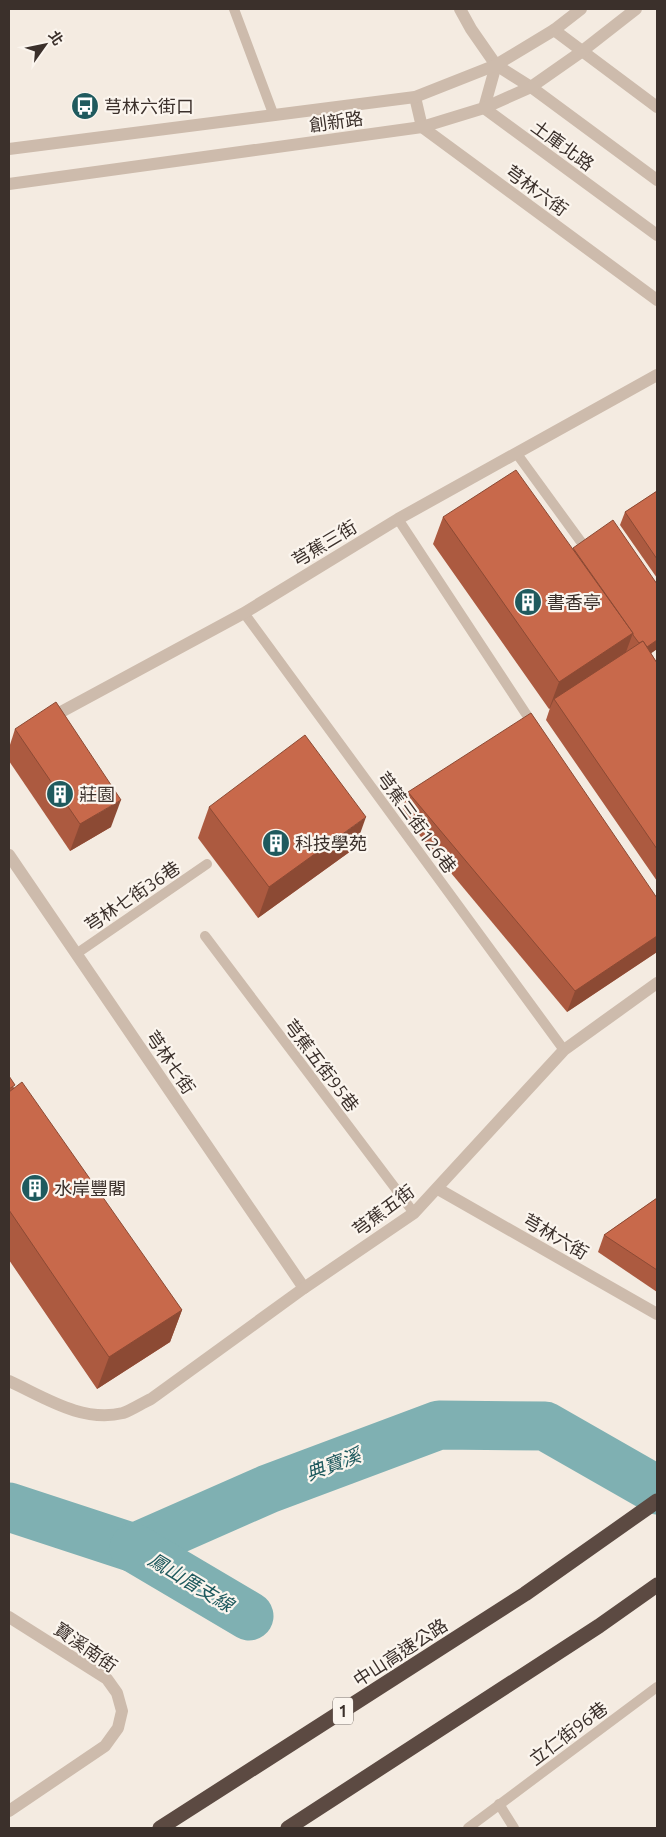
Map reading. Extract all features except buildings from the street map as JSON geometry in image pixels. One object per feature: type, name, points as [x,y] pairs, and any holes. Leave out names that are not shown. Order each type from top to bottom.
[{"type":"highway","name":"中山高速公路","points":[[160,1828],[525,1594],[657,1501]]},
{"type":"highway","points":[[288,1828],[599,1626],[657,1585]]},
{"type":"street","name":"土庫北路","points":[[460,9],[471,29],[496,65],[531,87],[657,180]]},
{"type":"street","name":"創新路","points":[[9,149],[415,97],[496,65],[554,30],[581,9]]},
{"type":"street","name":"創新路","points":[[9,184],[422,127],[484,108],[531,87],[581,52],[636,9]]},
{"type":"street","points":[[554,30],[657,107]]},
{"type":"street","points":[[484,108],[496,65]]},
{"type":"street","points":[[415,97],[422,127]]},
{"type":"street","name":"土庫北路","points":[[484,108],[657,236]]},
{"type":"street","name":"芎林六街","points":[[422,127],[657,300]]},
{"type":"street","name":"芎蕉三街","points":[[35,726],[244,613],[398,519],[518,454],[657,375]]},
{"type":"street","name":"芎林七街","points":[[9,855],[304,1288]]},
{"type":"street","name":"芎蕉五街","points":[[9,1380],[64,1407],[95,1416],[124,1413],[151,1399],[304,1288],[414,1213],[564,1050],[657,983]]},
{"type":"street","name":"芎林六街","points":[[438,1189],[657,1314]]},
{"type":"street","name":"寶溪南街","points":[[9,1617],[107,1679],[117,1693],[122,1711],[118,1728],[106,1746],[9,1811]]},
{"type":"lane","points":[[234,9],[274,116]]},
{"type":"lane","points":[[518,454],[584,546]]},
{"type":"lane","points":[[398,519],[542,737]]},
{"type":"lane","name":"芎蕉三街126巷","points":[[244,613],[564,1050]]},
{"type":"lane","name":"芎林七街36巷","points":[[76,954],[207,864]]},
{"type":"lane","name":"芎蕉五街95巷","points":[[205,936],[414,1213]]},
{"type":"lane","name":"立仁街96巷","points":[[468,1828],[657,1687]]},
{"type":"lane","points":[[499,1804],[514,1828]]},
{"type":"waterway","name":"典寶溪","points":[[9,1507],[134,1548],[268,1489],[439,1425],[545,1426],[657,1490]]},
{"type":"waterway","name":"鳳山厝支線","points":[[134,1548],[249,1616]]},
{"type":"place","name":"芎林六街口","points":[[85,106]]},
{"type":"place","name":"書香亭","points":[[528,602]]},
{"type":"place","name":"莊園","points":[[60,794]]},
{"type":"place","name":"科技學苑","points":[[276,843]]},
{"type":"place","name":"水岸豐閣","points":[[35,1188]]}]
